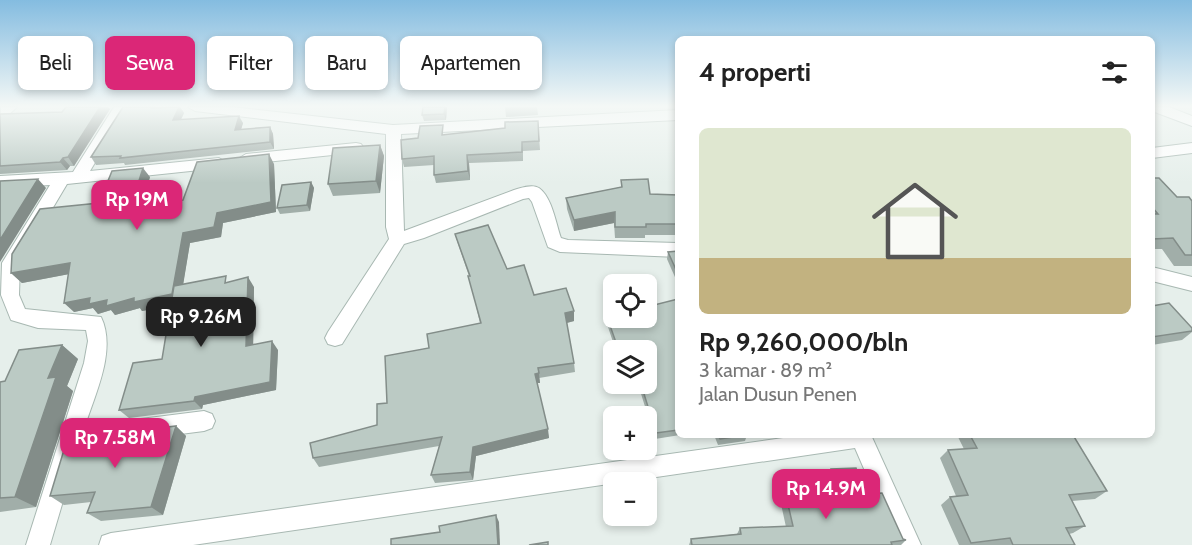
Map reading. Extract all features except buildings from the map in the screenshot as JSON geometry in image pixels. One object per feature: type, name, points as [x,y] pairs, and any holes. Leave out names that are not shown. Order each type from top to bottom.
[{"type":"street","points":[[38,545],[94,363],[98,341],[94,323],[38,320],[18,315],[10,295],[11,263],[104,132]]},
{"type":"street","points":[[333,132],[385,142]]},
{"type":"street","points":[[0,182],[70,179],[385,142],[489,132]]},
{"type":"street","points":[[335,338],[396,234],[385,142]]},
{"type":"street","points":[[1155,153],[1192,148]]},
{"type":"street","points":[[396,234],[418,234],[520,194],[533,192],[540,200],[554,242],[566,247],[675,250]]},
{"type":"street","points":[[1155,275],[1192,284]]},
{"type":"street","points":[[71,438],[204,421]]},
{"type":"street","points":[[111,545],[846,438]]},
{"type":"street","points":[[861,438],[909,545]]}]
